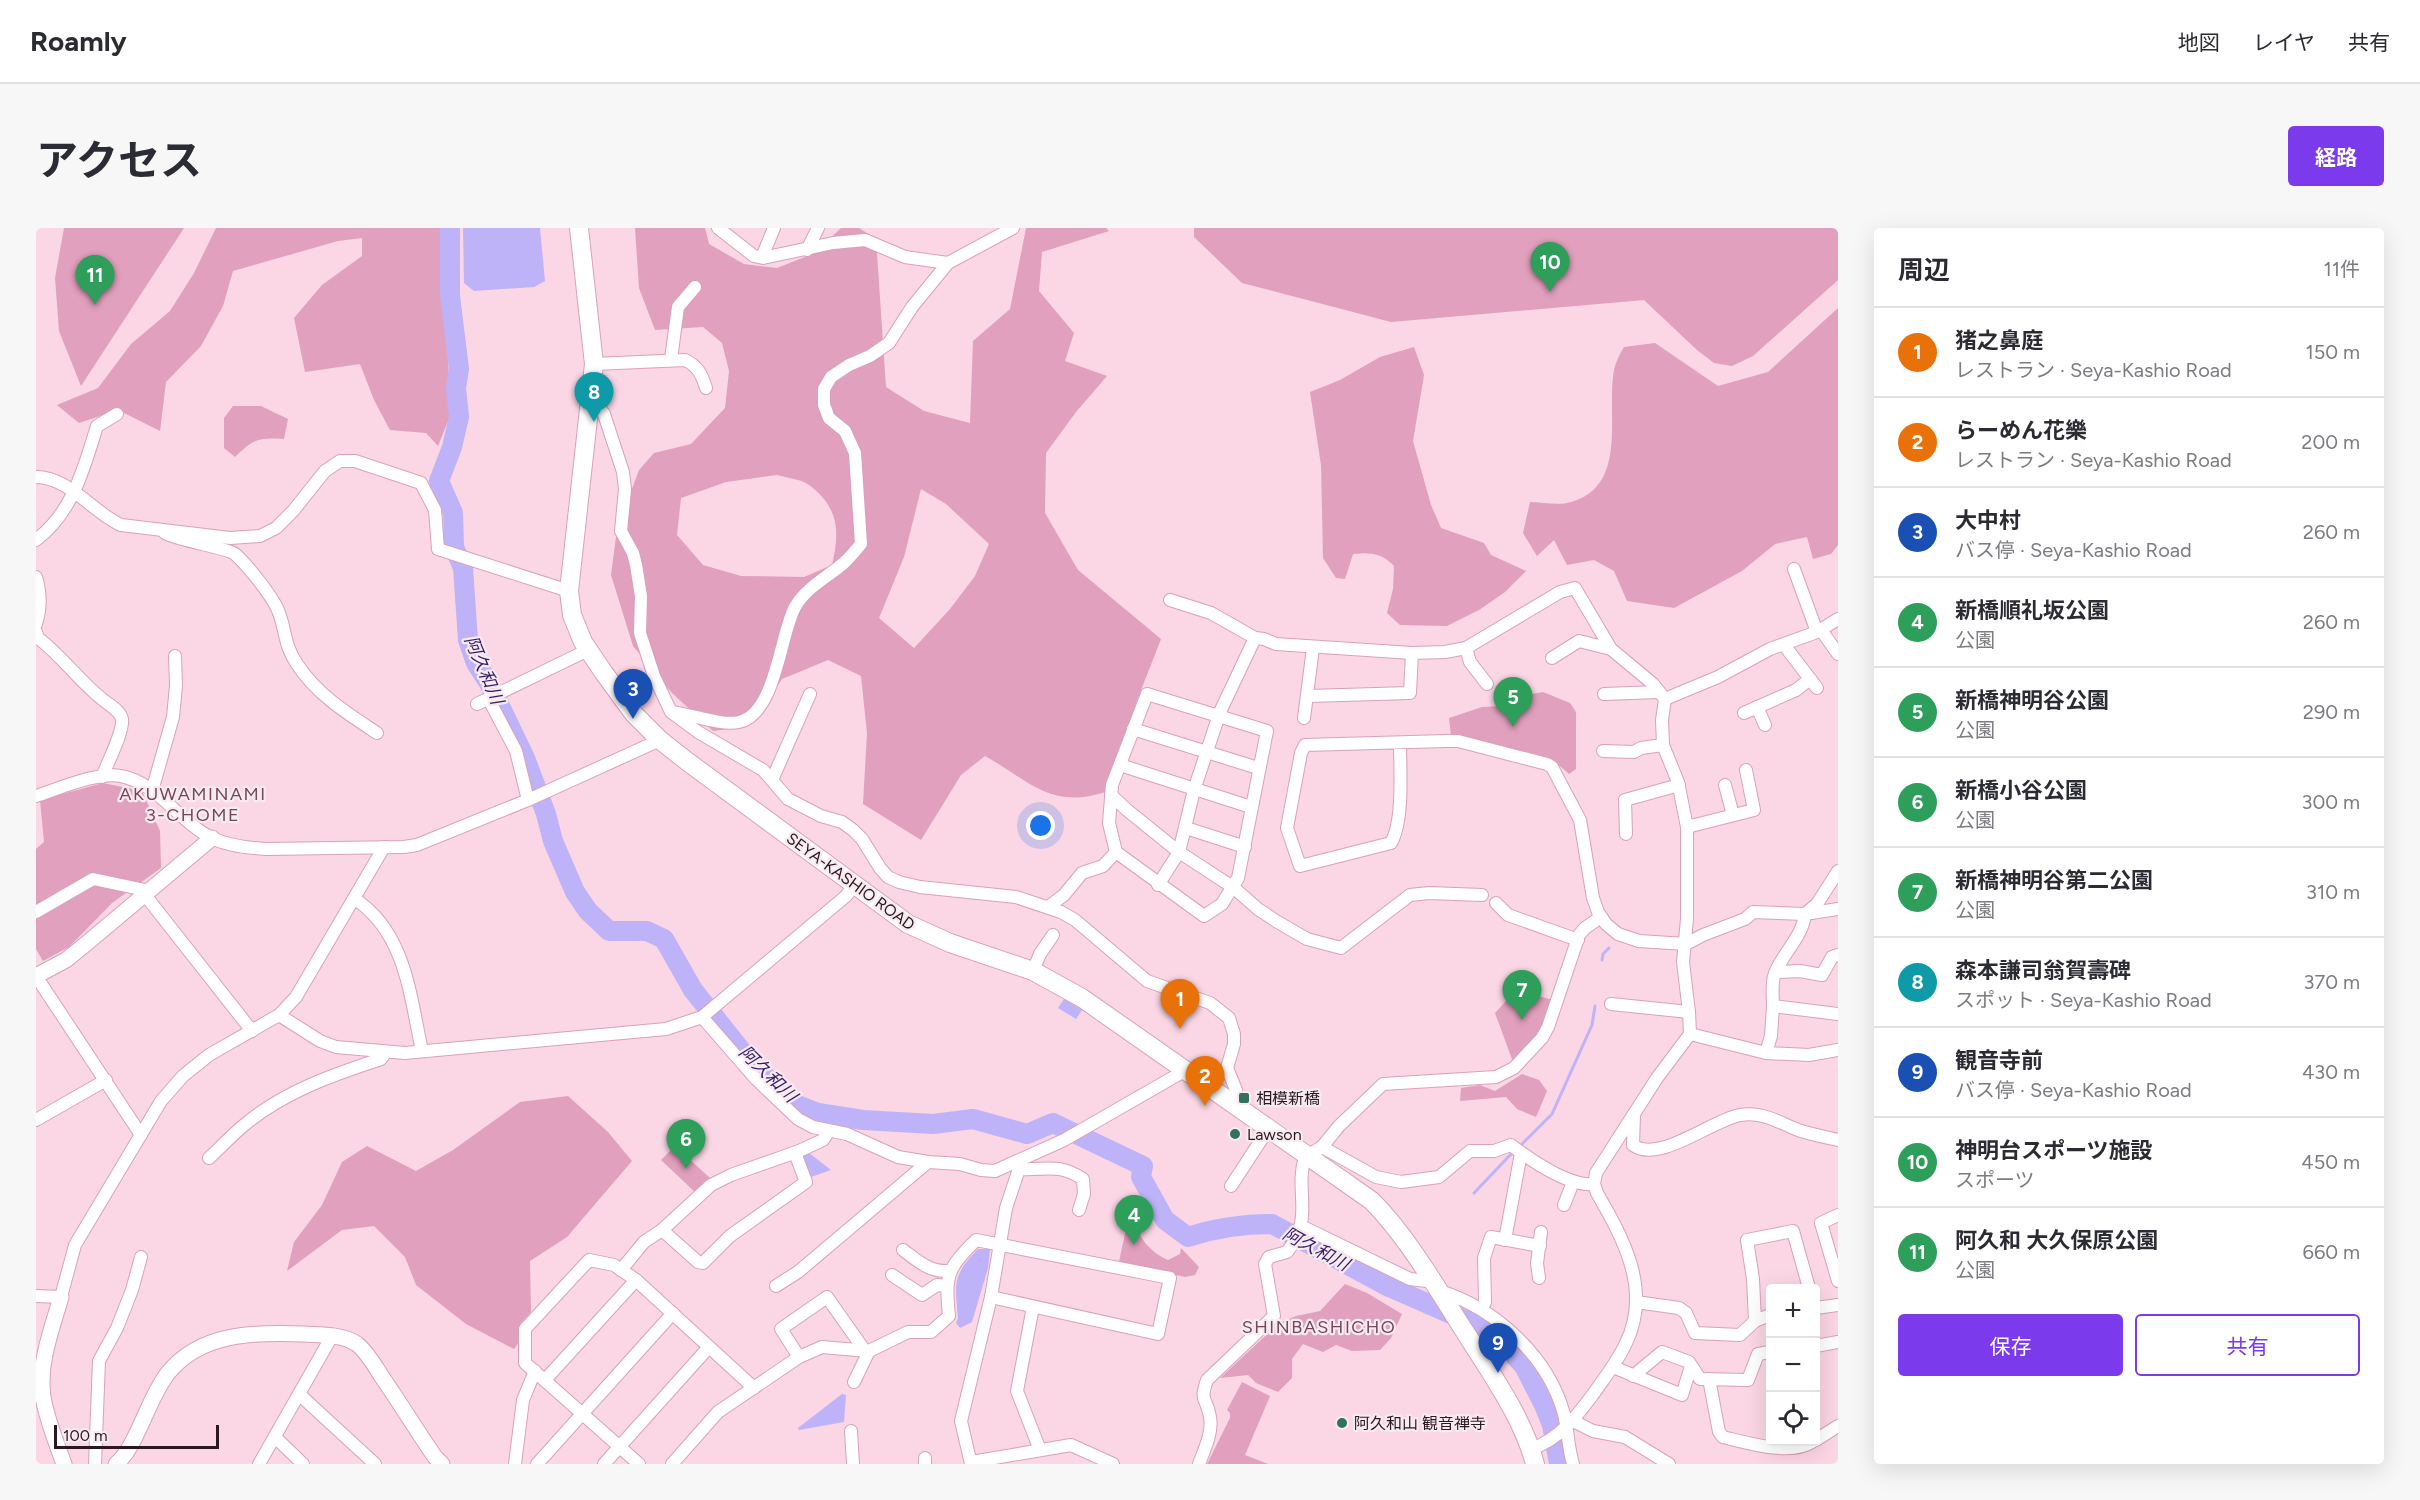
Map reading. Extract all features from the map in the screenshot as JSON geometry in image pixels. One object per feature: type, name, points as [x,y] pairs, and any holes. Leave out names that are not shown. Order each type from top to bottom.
[{"type":"main road","name":"SEYA-KASHIO ROAD","points":[[579,228],[594,364],[571,555],[569,591],[572,615],[588,650],[634,714],[660,740],[718,785],[908,924],[928,935],[1033,972],[1082,998],[1269,1128],[1315,1151],[1372,1201],[1397,1229],[1439,1290],[1537,1453]]},
{"type":"street","points":[[718,228],[754,256],[762,257],[807,250],[833,243],[866,240],[905,257],[948,263]]},
{"type":"street","points":[[762,257],[774,228]]},
{"type":"street","points":[[807,250],[818,228]]},
{"type":"street","points":[[671,712],[723,722],[738,722],[749,717],[763,701],[779,659],[794,608],[804,595],[847,560],[861,544],[855,453],[845,431],[829,418],[824,405],[824,389],[831,377],[849,365],[870,357],[889,343],[912,307],[948,263],[1013,228]]},
{"type":"street","points":[[671,359],[678,307],[695,287]]},
{"type":"street","points":[[594,364],[685,360],[694,364],[702,375],[706,388]]},
{"type":"street","points":[[591,397],[604,414],[623,472],[625,489],[621,531],[633,553],[636,565],[641,596],[640,633],[654,676],[671,712],[698,732],[750,761],[772,780],[788,799],[821,816],[842,822],[853,830],[862,839],[888,877],[899,882],[930,888],[1016,897],[1048,907],[1075,920],[1147,981],[1210,1003],[1229,1018],[1234,1034],[1234,1044],[1227,1068],[1236,1090],[1238,1106]]},
{"type":"street","points":[[36,540],[47,532],[74,493],[97,426],[117,414]]},
{"type":"street","points":[[36,477],[58,481],[107,519],[121,525],[230,538],[260,536],[276,528],[293,511],[325,471],[340,461],[356,461],[421,483],[428,492],[435,510],[438,549],[569,591]]},
{"type":"street","points":[[161,531],[177,539],[233,552],[269,595],[278,610],[285,643],[297,666],[341,710],[377,733]]},
{"type":"street","points":[[1794,569],[1819,631],[1838,654]]},
{"type":"street","points":[[36,577],[40,590],[40,611],[36,624]]},
{"type":"street","points":[[1170,600],[1211,613],[1255,638],[1290,647],[1412,653],[1445,652],[1466,648],[1560,592],[1575,588],[1611,649],[1634,667],[1662,696],[1663,745],[1679,785],[1687,827],[1686,944],[1683,962],[1690,1034],[1658,1076],[1596,1173],[1594,1184],[1632,1261],[1636,1302],[1633,1326],[1627,1342],[1612,1367],[1567,1427],[1537,1453]]},
{"type":"street","points":[[1604,694],[1662,696],[1718,677],[1770,649],[1819,631],[1838,619]]},
{"type":"street","points":[[36,632],[38,638],[73,669],[90,689],[116,709],[122,718],[102,777]]},
{"type":"street","points":[[1158,885],[1179,852],[1194,790],[1206,753],[1219,717],[1255,638]]},
{"type":"street","points":[[1552,658],[1579,641],[1611,649]]},
{"type":"street","points":[[1744,713],[1814,683],[1784,645]]},
{"type":"street","points":[[1304,718],[1313,648]]},
{"type":"street","points":[[1466,648],[1470,662],[1487,684]]},
{"type":"street","points":[[534,797],[516,751],[483,701],[588,650]]},
{"type":"street","points":[[1308,696],[1410,693],[1412,653]]},
{"type":"street","points":[[152,791],[173,717],[176,686],[175,656]]},
{"type":"street","points":[[772,780],[810,694]]},
{"type":"street","points":[[1147,694],[1219,717],[1267,731],[1238,878],[1234,888],[1222,904],[1204,916],[1158,885],[1116,852],[1109,823],[1111,795],[1112,785],[1147,694]]},
{"type":"street","points":[[1757,707],[1764,724]]},
{"type":"street","points":[[1133,729],[1258,768]]},
{"type":"street","points":[[36,796],[102,777],[121,776],[152,791],[172,810],[212,838],[245,847],[266,849],[384,848],[417,845],[534,797],[660,740]]},
{"type":"street","points":[[1400,743],[1400,794],[1394,837],[1391,843],[1299,867],[1287,828],[1301,753],[1305,745],[1400,743],[1466,742],[1552,767],[1580,820],[1593,898],[1601,917],[1618,934],[1639,941],[1686,944],[1703,934],[1745,919],[1752,912],[1805,914],[1838,909]]},
{"type":"street","points":[[1603,751],[1634,752],[1641,748],[1663,745]]},
{"type":"street","points":[[1120,765],[1251,807]]},
{"type":"street","points":[[1687,827],[1754,810],[1746,770]]},
{"type":"street","points":[[1626,834],[1625,800],[1679,785]]},
{"type":"street","points":[[1725,785],[1733,815]]},
{"type":"street","points":[[1111,795],[1179,852],[1234,888],[1258,909],[1307,939],[1341,948],[1410,895],[1429,893],[1482,895]]},
{"type":"street","points":[[1186,828],[1245,847]]},
{"type":"street","points":[[141,1135],[36,976],[66,960],[212,838]]},
{"type":"street","points":[[64,1464],[48,1416],[43,1395],[42,1372],[75,1245],[161,1101],[183,1076],[209,1055],[279,1015],[296,998],[384,848]]},
{"type":"street","points":[[1048,907],[1064,895],[1082,873],[1103,866],[1116,852]]},
{"type":"street","points":[[1766,1053],[1771,1036],[1773,981],[1776,972],[1801,929],[1805,914],[1817,904],[1838,871]]},
{"type":"street","points":[[36,912],[93,879],[103,879],[147,893],[252,1031]]},
{"type":"street","points":[[279,1015],[320,1041],[336,1047],[386,1052],[422,1052],[666,1029],[708,1012],[846,896],[854,886]]},
{"type":"street","points":[[355,899],[382,921],[396,944],[422,1052]]},
{"type":"street","points":[[1496,903],[1509,915],[1578,940]]},
{"type":"street","points":[[1199,1464],[1210,1432],[1210,1418],[1203,1402],[1207,1380],[1274,1316],[1265,1264],[1269,1257],[1287,1252],[1300,1227],[1304,1207],[1300,1173],[1305,1157],[1315,1151],[1383,1084],[1496,1077],[1514,1068],[1542,1038],[1548,1027],[1578,940],[1585,928],[1601,917]]},
{"type":"street","points":[[1033,972],[1040,954],[1053,935]]},
{"type":"street","points":[[1776,972],[1800,971],[1822,975],[1832,957],[1838,955]]},
{"type":"street","points":[[1611,1004],[1689,1012]]},
{"type":"street","points":[[1773,1006],[1838,1014]]},
{"type":"street","points":[[708,1012],[780,1104],[798,1119],[828,1131],[847,1134],[898,1157],[960,1164],[995,1171],[1018,1165],[1186,1070]]},
{"type":"street","points":[[1690,1034],[1766,1053],[1809,1055],[1838,1050]]},
{"type":"street","points":[[209,1158],[243,1126],[299,1089],[328,1076],[381,1059],[386,1052]]},
{"type":"street","points":[[36,1120],[106,1080]]},
{"type":"street","points":[[1634,1114],[1633,1145],[1637,1149],[1655,1149],[1672,1145],[1726,1119],[1742,1114],[1769,1117],[1798,1130],[1838,1140]]},
{"type":"street","points":[[1231,1186],[1269,1128]]},
{"type":"street","points":[[621,1270],[644,1242],[662,1230],[711,1185],[731,1175],[795,1153],[824,1140],[828,1131]]},
{"type":"street","points":[[1315,1151],[1376,1177],[1401,1182],[1440,1177],[1470,1151],[1516,1149],[1573,1182],[1585,1185],[1594,1184]]},
{"type":"street","points":[[1505,1240],[1516,1149]]},
{"type":"street","points":[[662,1230],[698,1262],[703,1263],[730,1236],[806,1182],[795,1153]]},
{"type":"street","points":[[776,1286],[798,1272],[928,1162]]},
{"type":"street","points":[[1018,1165],[1053,1167],[1070,1171],[1083,1179],[1084,1194],[1079,1210]]},
{"type":"street","points":[[1018,1165],[1006,1208],[990,1297],[961,1421],[971,1463],[1071,1446],[1113,1464]]},
{"type":"street","points":[[1564,1205],[1573,1182]]},
{"type":"street","points":[[1837,1277],[1821,1223],[1838,1215]]},
{"type":"street","points":[[1300,1227],[1410,1279],[1460,1298],[1501,1322],[1520,1341],[1547,1376],[1567,1427],[1572,1464]]},
{"type":"street","points":[[1755,1321],[1753,1279],[1747,1240],[1793,1231],[1808,1284]]},
{"type":"street","points":[[1539,1278],[1537,1263],[1541,1232]]},
{"type":"street","points":[[1482,1309],[1485,1302],[1484,1258],[1491,1237],[1540,1246]]},
{"type":"street","points":[[672,1464],[718,1412],[799,1357],[822,1347],[867,1351],[908,1332],[931,1332],[950,1316],[947,1286],[949,1271],[955,1261],[976,1240],[1170,1278],[1158,1334],[990,1297]]},
{"type":"street","points":[[903,1250],[928,1268],[949,1271]]},
{"type":"street","points":[[95,1464],[99,1361],[117,1328],[132,1290],[141,1257]]},
{"type":"street","points":[[639,1464],[525,1363],[525,1329],[589,1260],[614,1265],[636,1280],[754,1388]]},
{"type":"street","points":[[892,1275],[922,1295],[937,1285],[947,1286]]},
{"type":"street","points":[[545,1380],[636,1280]]},
{"type":"street","points":[[36,1296],[61,1297]]},
{"type":"street","points":[[799,1357],[781,1329],[827,1297],[867,1351]]},
{"type":"street","points":[[1636,1302],[1678,1308],[1686,1313],[1695,1333],[1740,1335],[1755,1321],[1766,1317]]},
{"type":"street","points":[[1820,1307],[1838,1305]]},
{"type":"street","points":[[1033,1307],[1017,1391],[1040,1450]]},
{"type":"street","points":[[537,1464],[673,1313]]},
{"type":"street","points":[[116,1464],[130,1446],[156,1389],[169,1372],[192,1352],[211,1343],[247,1334],[332,1336],[348,1339],[358,1345],[375,1366],[422,1439],[442,1464]]},
{"type":"street","points":[[259,1464],[332,1336]]},
{"type":"street","points":[[1820,1345],[1838,1342]]},
{"type":"street","points":[[604,1464],[709,1347]]},
{"type":"street","points":[[854,1382],[867,1351]]},
{"type":"street","points":[[1633,1376],[1662,1352],[1689,1362],[1700,1379],[1748,1380],[1758,1354],[1766,1353]]},
{"type":"street","points":[[1612,1367],[1682,1395],[1691,1366]]},
{"type":"street","points":[[515,1464],[523,1400],[535,1371]]},
{"type":"street","points":[[1709,1379],[1719,1432],[1723,1437],[1766,1445]]},
{"type":"street","points":[[300,1395],[375,1464]]},
{"type":"street","points":[[1820,1437],[1838,1426]]},
{"type":"street","points":[[1567,1427],[1625,1437],[1655,1460],[1669,1464]]},
{"type":"street","points":[[851,1431],[853,1464]]},
{"type":"street","points":[[275,1437],[303,1464]]},
{"type":"street","points":[[1772,1446],[1789,1449],[1806,1446]]},
{"type":"shaded area","points":[[64,228],[184,228],[81,386],[59,331],[55,278]]},
{"type":"shaded area","points":[[216,228],[441,228],[451,414],[438,446],[426,433],[390,430],[374,400],[360,364],[305,372],[294,318],[322,285],[362,256],[362,238],[338,241],[233,271],[223,306],[201,346],[166,382],[160,431],[118,410],[79,423],[57,405],[98,388],[131,344],[170,311],[194,273]]},
{"type":"shaded area","points":[[463,228],[540,228],[545,281],[534,287],[474,291],[464,283]]},
{"type":"shaded area","points":[[635,228],[705,228],[709,244],[744,264],[777,268],[815,253],[841,228],[859,228],[876,239],[886,387],[924,411],[970,423],[973,341],[1010,309],[1026,228],[1106,228],[1109,231],[1042,252],[1039,291],[1074,333],[1065,361],[1107,376],[1076,412],[1046,453],[1045,513],[1078,570],[1161,639],[1136,703],[1108,791],[1088,796],[1056,795],[1029,783],[985,756],[961,775],[921,840],[863,804],[867,733],[861,676],[828,660],[782,679],[768,701],[745,727],[713,731],[672,693],[633,646],[611,575],[617,529],[639,470],[654,453],[691,444],[725,408],[729,371],[722,343],[703,327],[655,330],[639,288]],"holes":[[[777,475],[806,483],[819,493],[832,511],[836,531],[832,565],[804,577],[741,576],[703,565],[677,535],[681,498],[726,482]],[[921,489],[946,504],[989,544],[975,576],[950,609],[914,648],[879,618],[904,557]]]},
{"type":"shaded area","points":[[1194,228],[1838,228],[1838,280],[1753,356],[1732,366],[1714,363],[1644,300],[1391,322],[1242,283],[1194,237]]},
{"type":"shaded area","points":[[1838,308],[1838,545],[1831,554],[1813,559],[1807,537],[1775,544],[1742,571],[1674,608],[1627,601],[1614,571],[1594,560],[1567,565],[1554,540],[1537,556],[1523,533],[1530,502],[1556,504],[1571,502],[1588,494],[1600,482],[1607,467],[1611,450],[1614,373],[1624,347],[1655,343],[1718,386],[1768,372]]},
{"type":"shaded area","points":[[1414,347],[1424,375],[1413,441],[1431,505],[1441,528],[1484,543],[1491,555],[1526,571],[1505,592],[1479,610],[1447,626],[1400,625],[1387,613],[1393,589],[1394,566],[1385,558],[1370,553],[1353,554],[1345,579],[1336,578],[1323,558],[1321,465],[1310,392],[1340,380],[1380,357]]},
{"type":"shaded area","points":[[233,406],[261,406],[288,419],[284,439],[257,440],[235,457],[224,448],[224,418]]},
{"type":"shaded area","points":[[1543,692],[1570,703],[1576,712],[1576,769],[1569,774],[1554,761],[1469,738],[1451,736],[1449,718],[1482,707],[1502,706]]},
{"type":"shaded area","points":[[103,783],[142,791],[160,831],[161,868],[112,903],[69,947],[43,961],[36,949],[36,849],[44,842],[40,800]]},
{"type":"shaded area","points":[[1516,990],[1553,1000],[1544,1027],[1513,1062],[1495,1013]]},
{"type":"shaded area","points":[[1064,999],[1082,1010],[1076,1019],[1058,1008]]},
{"type":"shaded area","points":[[1522,1074],[1539,1080],[1547,1091],[1536,1117],[1517,1109],[1506,1097],[1460,1101],[1461,1088],[1480,1085],[1495,1091]]},
{"type":"shaded area","points":[[568,1096],[608,1132],[632,1161],[567,1237],[530,1261],[531,1312],[520,1324],[519,1342],[514,1349],[466,1324],[416,1285],[405,1257],[374,1226],[342,1230],[287,1271],[294,1242],[322,1205],[342,1162],[367,1146],[416,1171],[453,1150],[520,1102]]},
{"type":"shaded area","points":[[675,1146],[711,1179],[696,1193],[661,1160]]},
{"type":"shaded area","points":[[809,1153],[831,1170],[808,1178],[802,1159],[804,1154]]},
{"type":"shaded area","points":[[1129,1215],[1144,1242],[1154,1252],[1168,1260],[1180,1254],[1181,1248],[1199,1267],[1195,1275],[1185,1277],[1119,1262]]},
{"type":"shaded area","points":[[978,1249],[990,1249],[988,1268],[972,1322],[960,1328],[956,1323],[958,1318],[957,1280],[963,1266]]},
{"type":"shaded area","points":[[1345,1284],[1367,1293],[1402,1314],[1391,1338],[1380,1350],[1352,1351],[1336,1345],[1323,1352],[1303,1344],[1292,1359],[1292,1378],[1278,1392],[1256,1383],[1248,1375],[1220,1378],[1278,1324],[1296,1316],[1320,1311]]},
{"type":"shaded area","points":[[1242,1382],[1270,1396],[1245,1455],[1268,1464],[1207,1464],[1230,1418],[1227,1410]]},
{"type":"shaded area","points":[[842,1394],[846,1395],[844,1422],[799,1430],[798,1428]]},
{"type":"waterway","name":"阿久和川","points":[[450,228],[450,296],[459,369],[456,388],[459,417],[452,447],[439,481],[453,513],[454,547],[463,568],[468,640],[476,663],[489,683],[525,758],[546,814],[553,841],[575,892],[588,911],[609,931],[647,931],[664,939],[693,990],[752,1064],[795,1104],[818,1113],[863,1120],[933,1124],[973,1119],[1027,1134],[1053,1123],[1143,1166],[1141,1177],[1165,1220],[1188,1237],[1229,1227],[1272,1224],[1385,1285],[1474,1324],[1513,1354],[1524,1366],[1552,1425],[1559,1464]]},
{"type":"waterway","points":[[1602,960],[1603,954],[1609,948]]},
{"type":"waterway","points":[[1519,1147],[1552,1114],[1592,1025],[1595,1006]]},
{"type":"waterway","points":[[1474,1193],[1514,1151]]},
{"type":"place","name":"神明台スポーツ施設","points":[[1550,292]]},
{"type":"place","name":"阿久和 大久保原公園","points":[[95,305]]},
{"type":"place","name":"森本謙司翁賀壽碑","points":[[594,422]]},
{"type":"place","name":"大中村","points":[[633,719]]},
{"type":"place","name":"新橋神明谷公園","points":[[1513,727]]},
{"type":"place","name":"新橋神明谷第二公園","points":[[1522,1020]]},
{"type":"place","name":"猪之鼻庭","points":[[1180,1029]]},
{"type":"place","name":"相模新橋","points":[[1244,1098]]},
{"type":"place","name":"らーめん花樂","points":[[1205,1106]]},
{"type":"place","name":"Lawson","points":[[1235,1134]]},
{"type":"place","name":"新橋小谷公園","points":[[686,1169]]},
{"type":"place","name":"新橋順礼坂公園","points":[[1134,1245]]},
{"type":"place","name":"観音寺前","points":[[1498,1373]]},
{"type":"place","name":"阿久和山 観音禅寺","points":[[1342,1423]]},
{"type":"district","name":"AKUWAMINAMI 3-CHOME","points":[[193,804]]},
{"type":"district","name":"SHINBASHICHO","points":[[1319,1327]]}]
